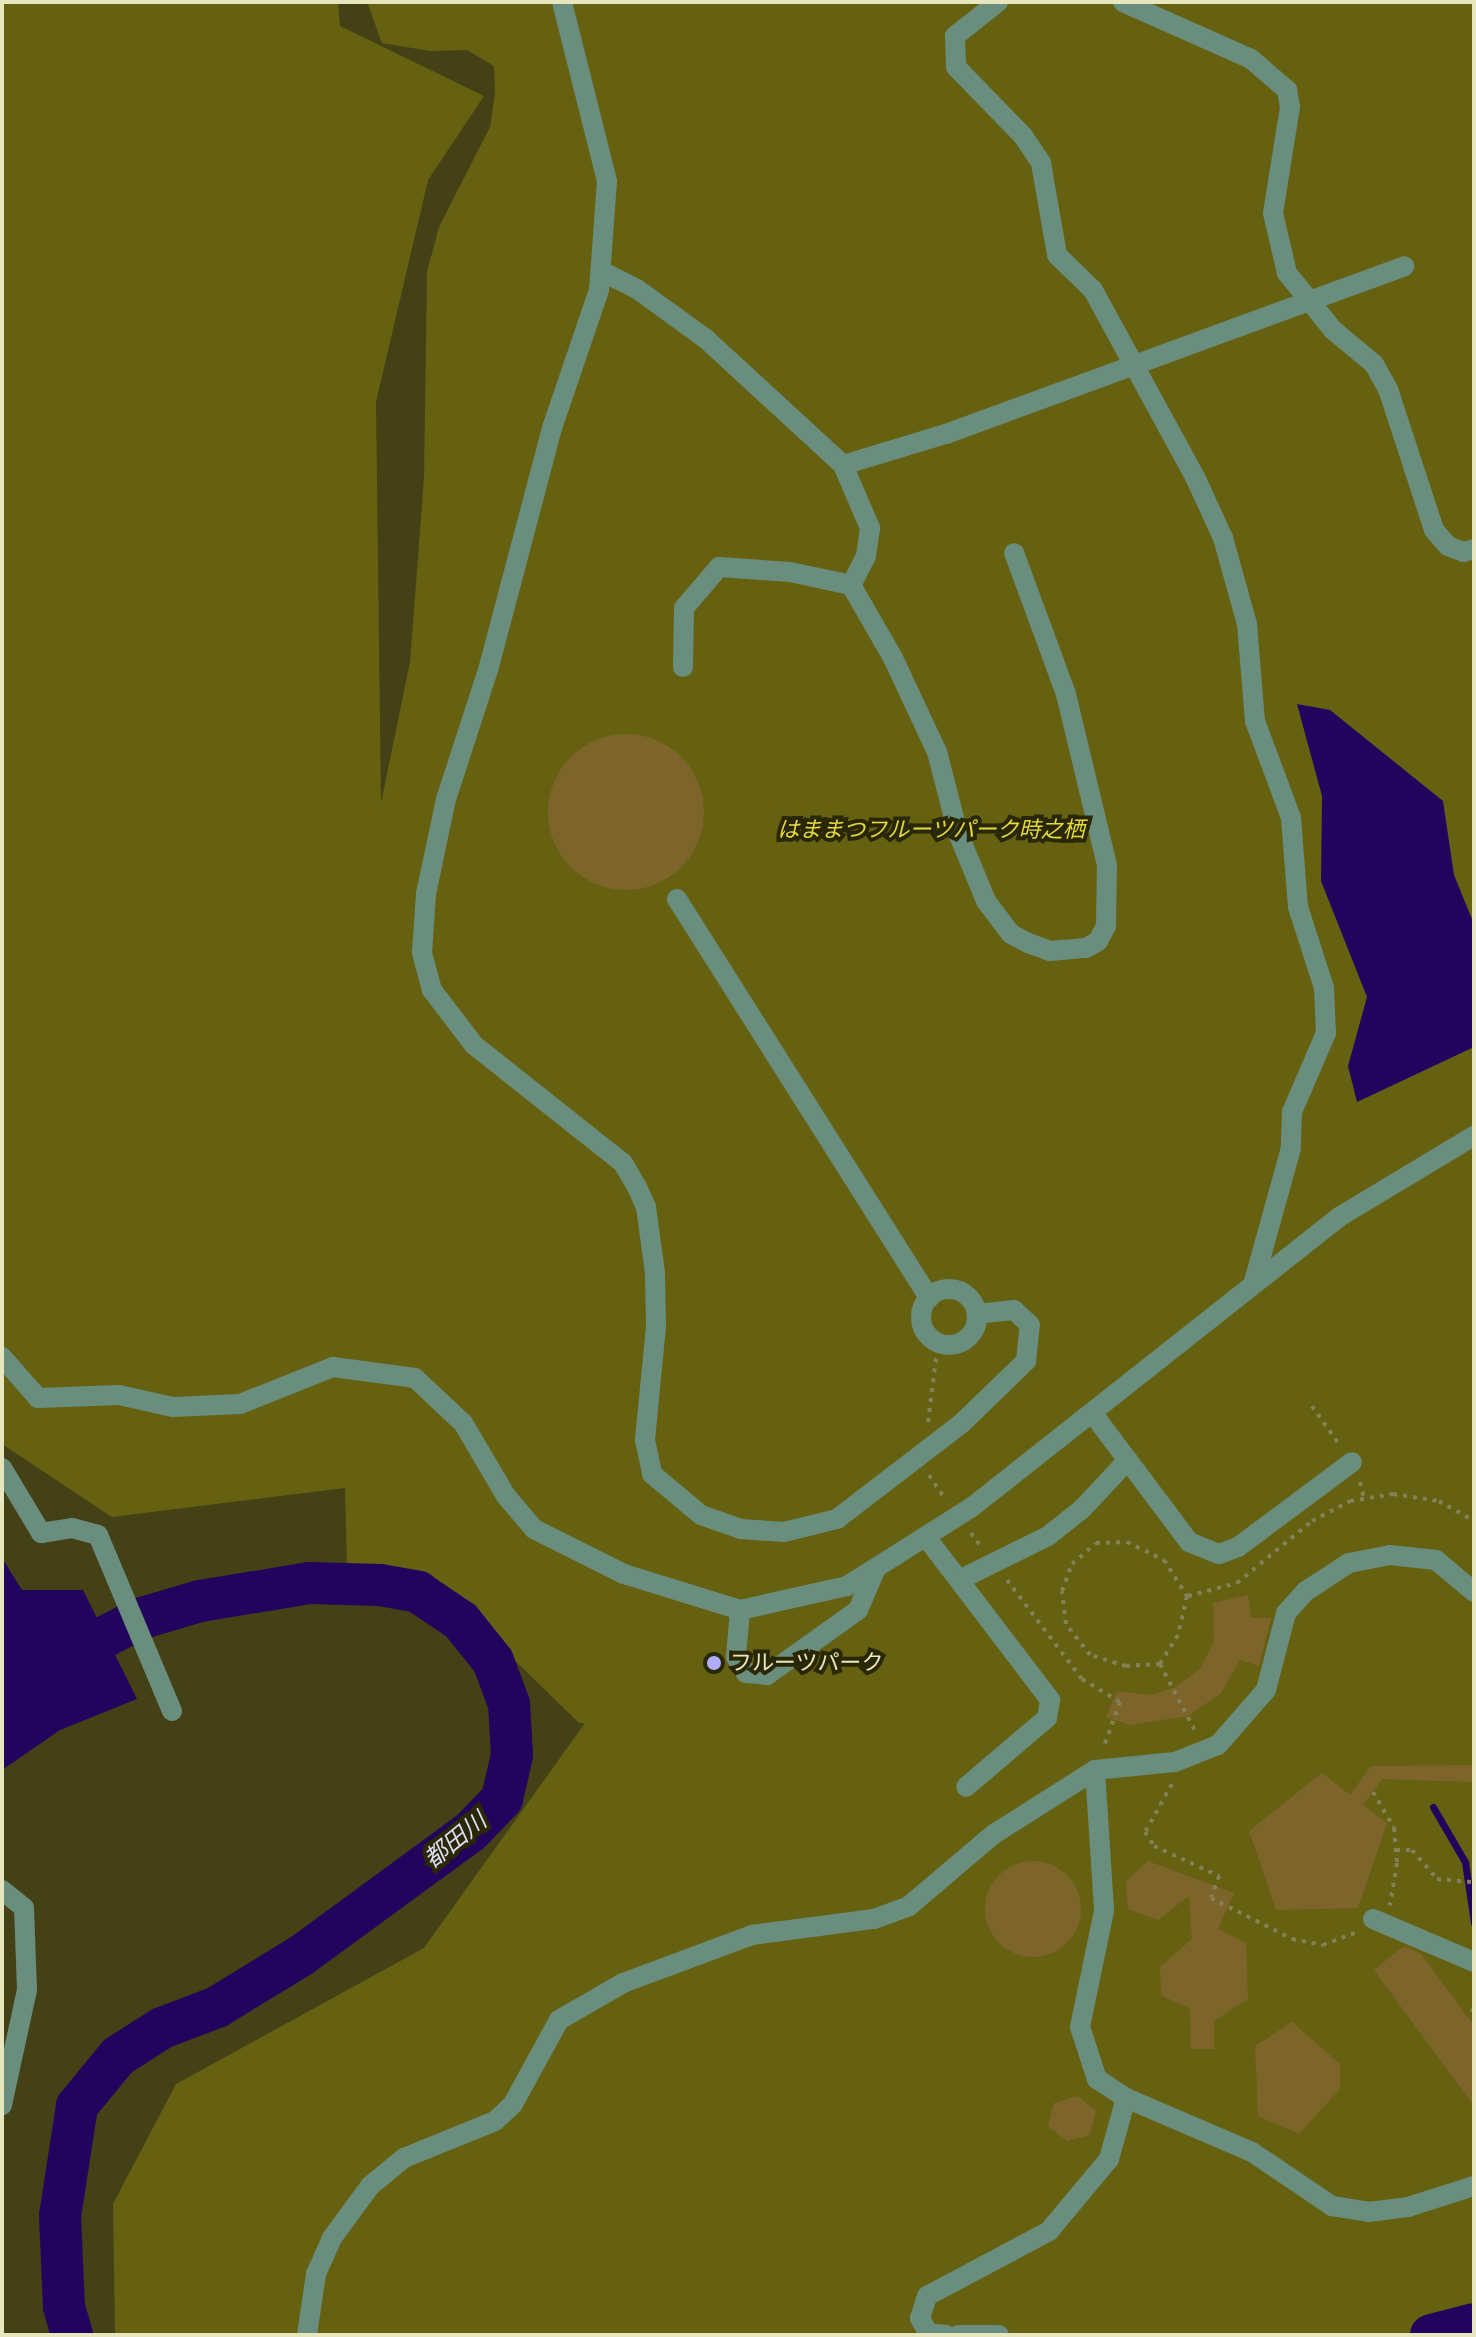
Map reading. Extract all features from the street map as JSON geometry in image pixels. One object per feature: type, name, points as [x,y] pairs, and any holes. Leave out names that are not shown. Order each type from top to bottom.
[{"type":"street","points":[[562,2],[607,181],[601,271],[552,428],[488,670],[446,799],[426,894],[422,953],[432,990],[474,1045],[604,1146],[623,1163],[637,1187],[646,1207],[655,1273],[656,1327],[645,1440],[652,1474],[701,1515],[741,1529],[784,1532],[837,1519],[961,1424],[1026,1361],[1030,1325],[1022,1317],[1014,1310],[977,1314]]},
{"type":"street","points":[[998,2],[955,36],[956,67],[1023,136],[1041,163],[1057,255],[1093,290],[1196,479],[1223,538],[1247,624],[1255,721],[1291,818],[1298,907],[1324,988],[1326,1033],[1292,1112],[1291,1148],[1254,1281]]},
{"type":"street","points":[[1123,2],[1251,59],[1287,90],[1290,107],[1273,213],[1287,273],[1333,330],[1374,364],[1381,376],[1434,530],[1448,546],[1464,552],[1474,549]]},
{"type":"street","points":[[843,465],[946,434],[1404,266]]},
{"type":"street","points":[[601,271],[637,289],[706,339],[843,465],[870,528],[866,556],[851,585]]},
{"type":"street","points":[[683,667],[684,608],[719,567],[790,572],[851,585],[893,658],[937,752],[958,833],[986,901],[1011,934],[1028,943],[1050,951],[1086,948],[1098,941],[1106,926],[1107,865],[1066,694],[1014,553]]},
{"type":"street","points":[[677,899],[929,1298]]},
{"type":"street","points":[[2,1357],[38,1398],[119,1395],[173,1407],[240,1404],[333,1367],[415,1378],[463,1423],[506,1496],[534,1529],[624,1574],[740,1610],[847,1586],[926,1537],[1093,1414],[1254,1281],[1339,1217],[1474,1136]]},
{"type":"street","points":[[950,1287],[965,1292],[977,1314],[973,1334],[963,1342],[938,1343],[922,1329],[920,1316],[929,1298],[950,1287]]},
{"type":"street","points":[[1093,1414],[1189,1542],[1219,1554],[1238,1547],[1352,1462]]},
{"type":"street","points":[[959,1580],[1048,1536],[1082,1509],[1128,1460]]},
{"type":"street","points":[[2,1468],[41,1533],[72,1528],[98,1535],[172,1711]]},
{"type":"street","points":[[926,1537],[1050,1700],[1047,1718],[966,1787]]},
{"type":"street","points":[[307,2335],[316,2274],[332,2238],[370,2186],[404,2158],[495,2121],[513,2104],[559,2020],[623,1983],[752,1935],[874,1919],[909,1906],[994,1834],[1095,1770],[1187,1757],[1218,1745],[1266,1690],[1286,1613],[1306,1591],[1349,1563],[1390,1555],[1436,1560],[1474,1592]]},
{"type":"street","points":[[740,1610],[736,1657],[746,1673],[767,1675],[858,1610],[876,1568]]},
{"type":"street","points":[[1095,1770],[1104,1911],[1080,2027],[1097,2079],[1126,2098],[1252,2152],[1332,2206],[1368,2212],[1408,2207],[1474,2186]]},
{"type":"street","points":[[2,1890],[24,1908],[27,1990],[2,2105]]},
{"type":"street","points":[[1373,1919],[1474,1962]]},
{"type":"street","points":[[946,2335],[928,2333],[920,2318],[927,2296],[1049,2231],[1109,2159],[1126,2098]]},
{"type":"street","points":[[958,2335],[999,2335]]},
{"type":"path","points":[[928,1428],[938,1343]]},
{"type":"path","points":[[928,1466],[929,1478],[948,1503]]},
{"type":"path","points":[[1187,1596],[1237,1583],[1312,1521],[1350,1501],[1393,1494],[1439,1501],[1474,1521]]},
{"type":"path","points":[[967,1528],[986,1553]]},
{"type":"path","points":[[1127,1542],[1164,1560],[1187,1596],[1178,1635],[1160,1664],[1126,1666],[1090,1655],[1066,1624],[1062,1591],[1072,1564],[1096,1543],[1127,1542]]},
{"type":"path","points":[[1006,1579],[1082,1679],[1120,1702],[1095,1770]]},
{"type":"path","points":[[1160,1664],[1196,1731],[1187,1757],[1145,1832],[1154,1846],[1219,1876],[1211,1898],[1292,1939],[1323,1945],[1353,1935],[1390,1906],[1396,1850],[1394,1828],[1373,1792]]},
{"type":"path","points":[[1396,1850],[1412,1850],[1437,1879],[1451,1883],[1474,1882]]},
{"type":"green space","name":"はままつフルーツパーク時之栖","points":[[2,2],[338,2],[340,26],[484,96],[428,180],[376,402],[381,803],[410,662],[424,478],[427,272],[439,227],[490,127],[495,93],[494,66],[467,50],[430,51],[382,43],[367,2],[1474,2],[1474,2323],[1414,2335],[115,2335],[113,2204],[176,2084],[424,1948],[585,1723],[579,1723],[425,1573],[347,1570],[345,1488],[112,1517],[2,1444]]},
{"type":"shaded area","points":[[1297,704],[1330,710],[1443,801],[1454,875],[1474,924],[1474,1047],[1357,1102],[1348,1066],[1367,997],[1321,881],[1322,796]]},
{"type":"shaded area","points":[[2,1558],[22,1590],[83,1590],[137,1699],[60,1730],[2,1770]]},
{"type":"building","points":[[626,734],[656,740],[681,757],[698,782],[704,812],[698,842],[681,867],[656,884],[626,890],[596,884],[571,867],[554,842],[548,812],[554,782],[571,757],[596,740]]},
{"type":"building","points":[[1248,1595],[1251,1618],[1271,1618],[1259,1666],[1240,1660],[1221,1693],[1188,1716],[1130,1725],[1106,1717],[1117,1691],[1150,1695],[1174,1688],[1200,1669],[1214,1642],[1213,1603]]},
{"type":"building","points":[[1474,1765],[1474,1782],[1382,1779],[1363,1805],[1387,1823],[1358,1908],[1276,1910],[1249,1831],[1322,1773],[1350,1795],[1371,1766]]},
{"type":"building","points":[[1033,1861],[1051,1865],[1067,1875],[1077,1891],[1081,1909],[1077,1927],[1067,1943],[1051,1953],[1033,1957],[1015,1953],[999,1943],[989,1927],[985,1909],[989,1891],[999,1875],[1015,1865]]},
{"type":"building","points":[[1148,1861],[1234,1893],[1218,1929],[1246,1943],[1248,1999],[1214,2021],[1214,2049],[1191,2049],[1190,2009],[1161,1995],[1160,1967],[1192,1939],[1189,1896],[1158,1920],[1128,1909],[1126,1881]]},
{"type":"building","points":[[1404,1946],[1421,1954],[1474,2025],[1474,2106],[1374,1970]]},
{"type":"building","points":[[1292,2022],[1340,2064],[1340,2089],[1299,2134],[1258,2116],[1255,2046]]},
{"type":"building","points":[[1078,2096],[1096,2111],[1090,2135],[1067,2141],[1048,2126],[1054,2103]]},
{"type":"waterway","name":"都田川","points":[[2,1690],[139,1619],[200,1601],[310,1583],[380,1585],[418,1592],[461,1621],[493,1661],[509,1704],[512,1755],[502,1799],[470,1832],[302,1955],[217,2007],[162,2028],[118,2056],[77,2106],[60,2216],[64,2307],[72,2335]]},
{"type":"waterway","points":[[1433,1807],[1465,1862],[1474,1923]]},
{"type":"waterway","name":"都田川","points":[[1431,2335],[1474,2324]]},
{"type":"place","name":"フルーツパーク","points":[[714,1663]]}]
